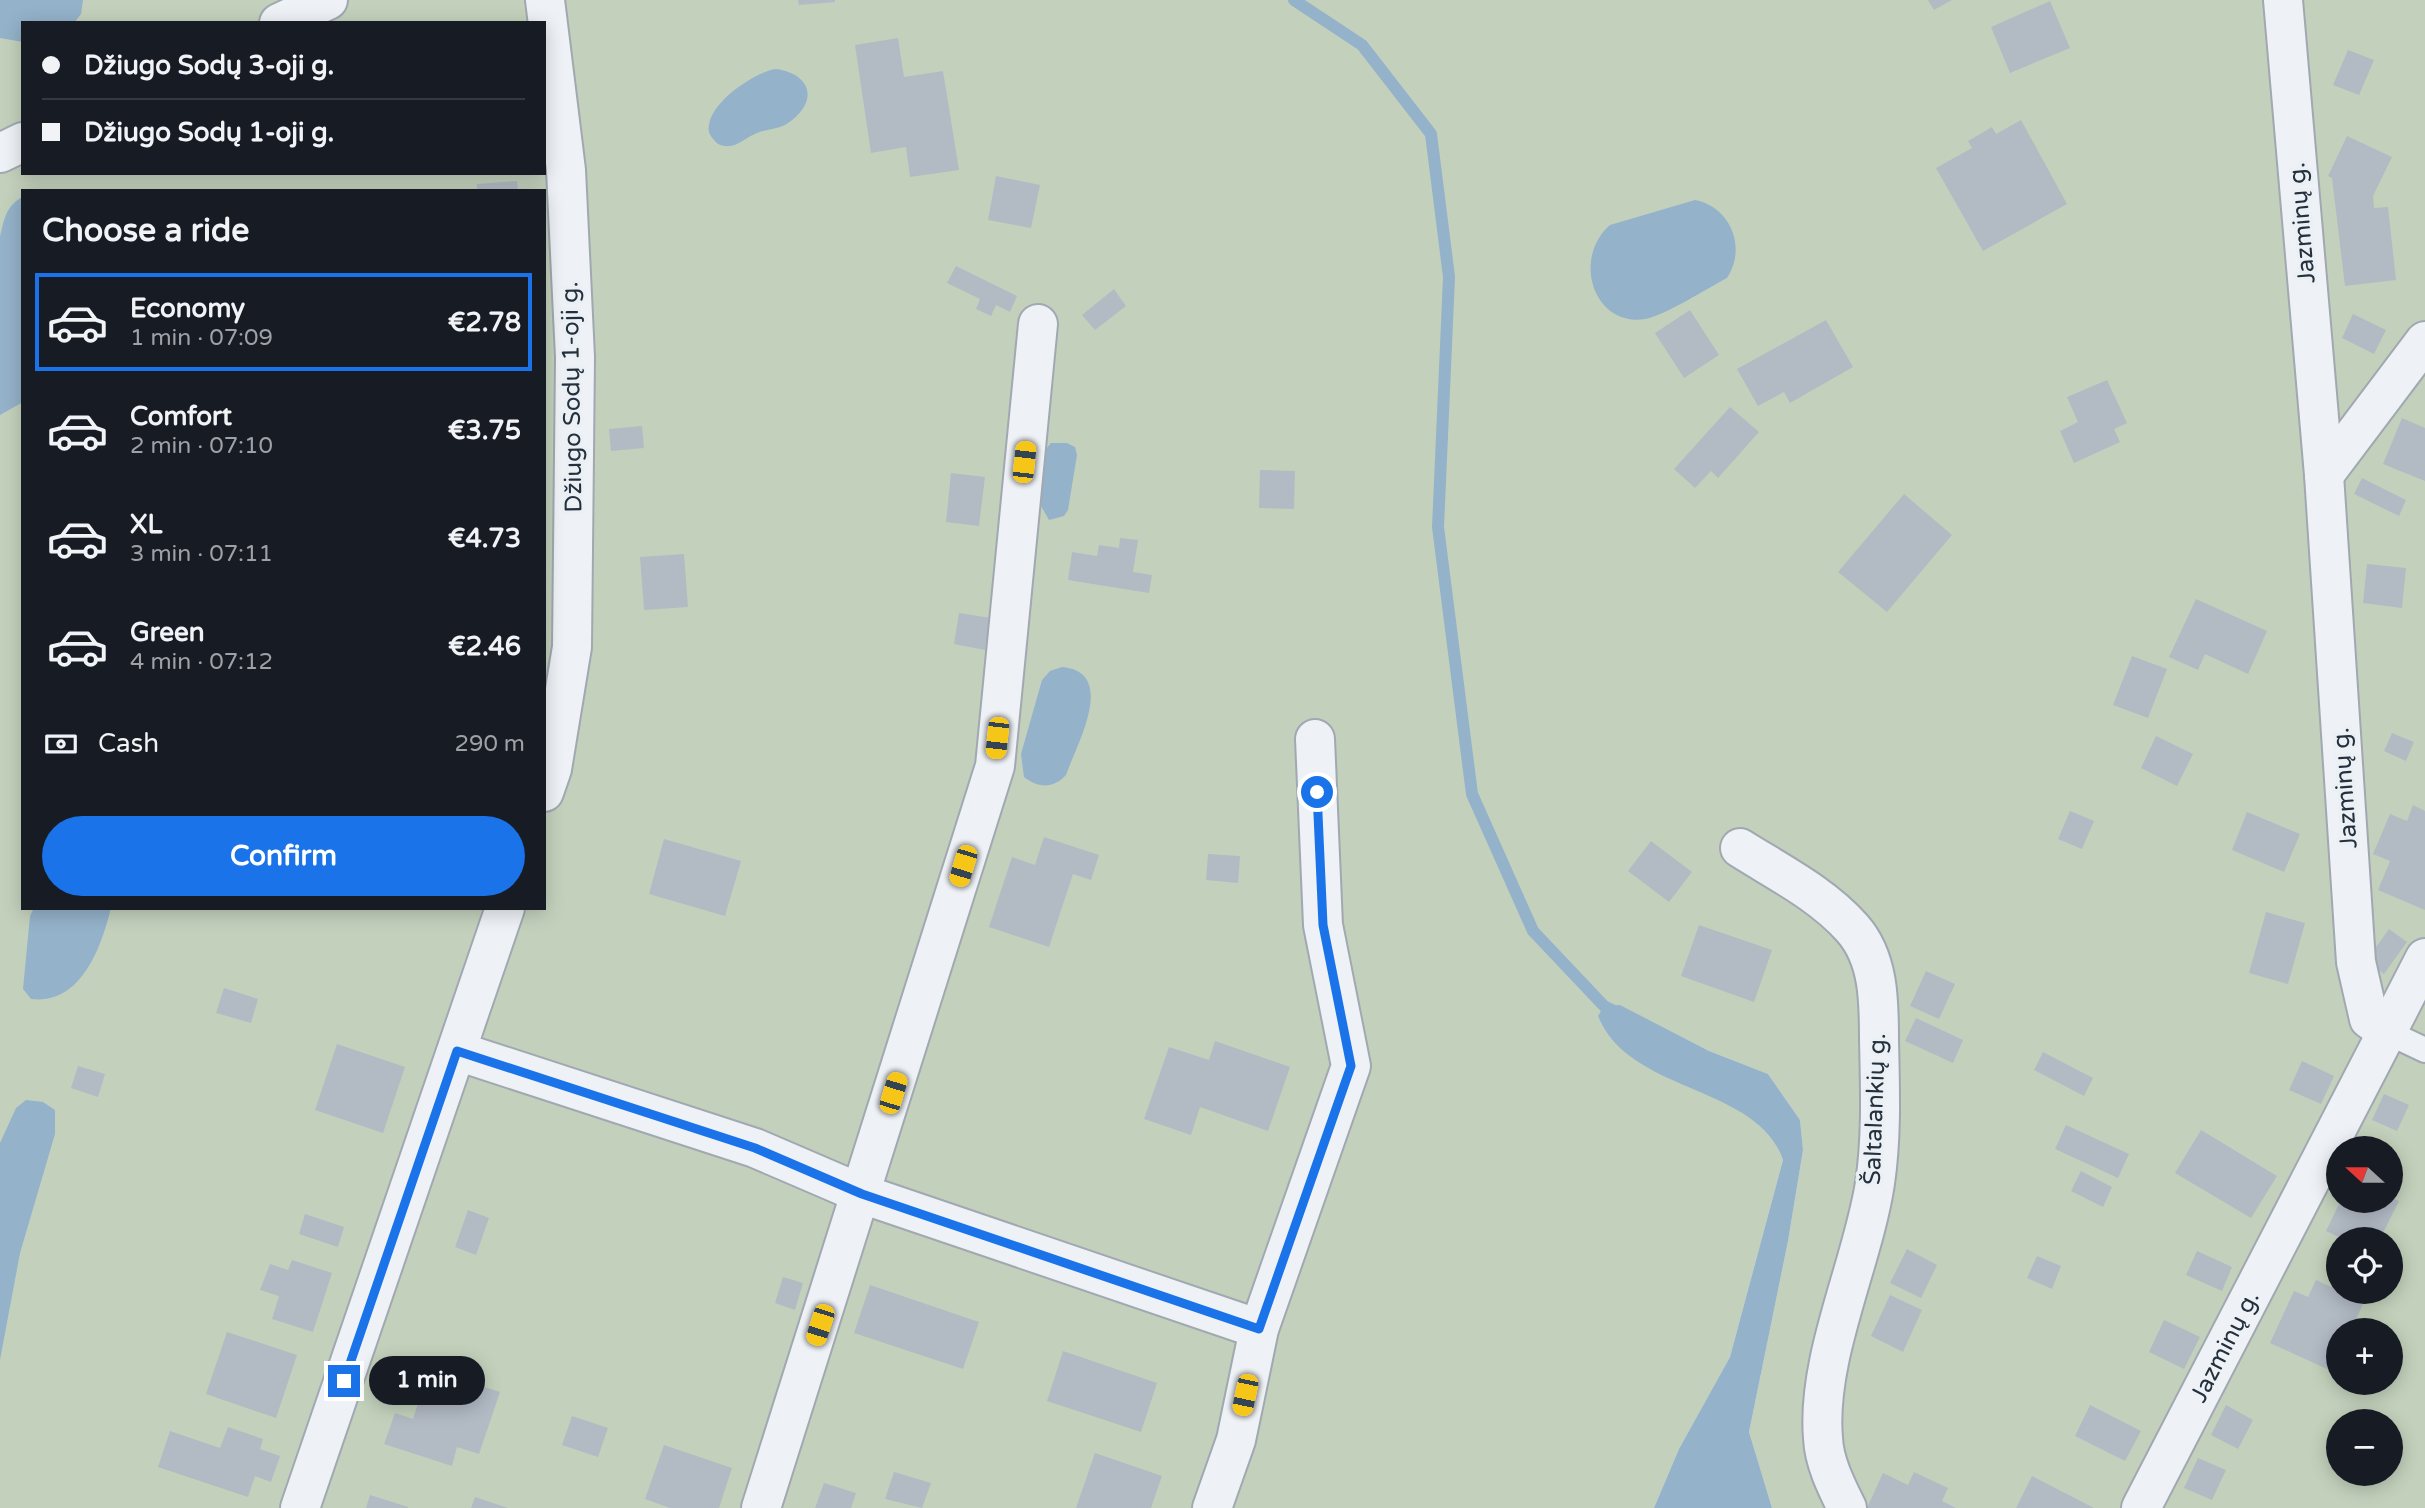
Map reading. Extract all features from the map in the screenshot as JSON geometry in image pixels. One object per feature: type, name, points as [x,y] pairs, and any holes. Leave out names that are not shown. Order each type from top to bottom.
[{"type":"street","points":[[283,21],[328,0]]},
{"type":"street","name":"Džiugo Sodų 1-oji g.","points":[[545,0],[566,170],[575,357],[572,647],[552,769],[546,786]]},
{"type":"street","name":"Jazminų g.","points":[[2141,1508],[2387,1032],[2369,1019],[2356,962],[2324,475],[2283,0]]},
{"type":"street","points":[[0,153],[21,143]]},
{"type":"street","points":[[761,1508],[995,766],[1038,324]]},
{"type":"street","points":[[2324,475],[2425,341]]},
{"type":"street","points":[[1212,1508],[1236,1440],[1259,1329],[1351,1066],[1323,925],[1315,739]]},
{"type":"street","name":"Šaltalankių g.","points":[[1740,848],[1813,894],[1853,929],[1874,967],[1879,1006],[1880,1102],[1875,1183],[1824,1389],[1823,1439],[1832,1478],[1846,1508]]},
{"type":"street","points":[[300,1508],[504,910]]},
{"type":"street","points":[[2387,1032],[2425,958]]},
{"type":"street","points":[[457,1051],[755,1148],[862,1194],[1259,1329]]},
{"type":"lane","points":[[2387,1032],[2425,1050]]},
{"type":"green space","points":[[0,0],[2425,0],[2425,1508],[1772,1508],[1749,1432],[1788,1241],[1803,1150],[1800,1120],[1768,1074],[1709,1051],[1619,1005],[1598,1016],[1613,1041],[1636,1059],[1721,1100],[1747,1116],[1769,1135],[1783,1160],[1730,1357],[1679,1449],[1654,1508],[0,1508]]},
{"type":"water","points":[[0,0],[83,0],[81,14],[76,21],[21,21],[21,42],[0,38]]},
{"type":"water","points":[[776,69],[788,72],[804,83],[807,98],[798,115],[785,125],[757,133],[734,145],[718,144],[710,135],[709,128],[718,107],[746,82]]},
{"type":"water","points":[[21,198],[21,403],[0,415],[0,237],[9,209]]},
{"type":"water","points":[[1695,200],[1718,211],[1732,230],[1736,254],[1727,278],[1653,317],[1627,319],[1612,312],[1601,301],[1594,287],[1592,255],[1598,239],[1610,225]]},
{"type":"water","points":[[1051,443],[1067,443],[1075,447],[1077,455],[1068,510],[1064,516],[1049,520],[1041,506],[1045,450]]},
{"type":"water","points":[[1062,667],[1079,672],[1088,682],[1091,695],[1089,711],[1066,775],[1051,785],[1040,785],[1024,777],[1021,754],[1042,680],[1050,671]]},
{"type":"water","points":[[33,910],[110,910],[101,940],[86,971],[63,993],[48,998],[31,999],[23,989],[30,916]]},
{"type":"water","points":[[1620,1005],[1709,1051],[1768,1074],[1800,1120],[1803,1150],[1788,1241],[1749,1432],[1772,1508],[1654,1508],[1679,1449],[1730,1357],[1783,1160],[1769,1135],[1747,1116],[1636,1061],[1614,1041],[1598,1016],[1604,1006]]},
{"type":"water","points":[[26,1100],[43,1102],[55,1110],[55,1134],[20,1253],[0,1360],[0,1143],[16,1108]]},
{"type":"building","points":[[798,0],[835,0],[835,2],[799,5]]},
{"type":"building","points":[[1928,0],[1952,0],[1934,10]]},
{"type":"building","points":[[2050,1],[2070,48],[2010,73],[1991,27]]},
{"type":"building","points":[[898,38],[904,77],[943,71],[959,170],[910,177],[906,147],[871,153],[855,45]]},
{"type":"building","points":[[2348,50],[2374,60],[2359,95],[2333,85]]},
{"type":"building","points":[[2021,120],[2067,204],[1983,251],[1936,168],[1972,148],[1968,141],[1992,127],[1996,134]]},
{"type":"building","points":[[2347,136],[2392,157],[2373,196],[2374,208],[2388,207],[2396,280],[2345,286],[2332,178],[2328,176]]},
{"type":"building","points":[[996,176],[1040,185],[1031,228],[988,220]]},
{"type":"building","points":[[517,181],[518,189],[477,189],[477,184]]},
{"type":"building","points":[[956,266],[1017,296],[1010,312],[996,305],[991,316],[976,309],[980,299],[947,283]]},
{"type":"building","points":[[1114,289],[1126,306],[1095,330],[1082,315]]},
{"type":"building","points":[[1690,310],[1719,355],[1684,378],[1655,333]]},
{"type":"building","points":[[2353,314],[2386,330],[2374,354],[2342,338]]},
{"type":"building","points":[[1826,320],[1853,367],[1790,403],[1784,392],[1758,406],[1737,369]]},
{"type":"building","points":[[2107,380],[2127,423],[2114,429],[2120,442],[2074,463],[2060,431],[2078,422],[2067,397]]},
{"type":"building","points":[[1730,407],[1759,432],[1718,478],[1711,471],[1695,488],[1674,469]]},
{"type":"building","points":[[2402,418],[2425,428],[2425,481],[2383,464]]},
{"type":"building","points":[[642,426],[644,448],[611,451],[609,429]]},
{"type":"building","points":[[1260,470],[1295,471],[1294,509],[1259,508]]},
{"type":"building","points":[[951,473],[985,477],[979,526],[946,522]]},
{"type":"building","points":[[2362,478],[2406,500],[2399,516],[2354,494]]},
{"type":"building","points":[[1904,494],[1952,535],[1887,612],[1838,572]]},
{"type":"building","points":[[1120,538],[1138,540],[1133,572],[1152,575],[1149,593],[1068,580],[1072,552],[1097,556],[1099,545],[1119,548]]},
{"type":"building","points":[[684,554],[688,607],[644,610],[640,557]]},
{"type":"building","points":[[2367,564],[2406,568],[2402,608],[2363,603]]},
{"type":"building","points":[[2196,599],[2267,631],[2248,674],[2205,654],[2198,670],[2169,657]]},
{"type":"building","points":[[959,613],[991,618],[985,650],[954,644]]},
{"type":"building","points":[[2132,656],[2167,669],[2148,718],[2113,705]]},
{"type":"building","points":[[2392,733],[2414,742],[2406,761],[2384,751]]},
{"type":"building","points":[[2156,736],[2193,754],[2177,786],[2141,768]]},
{"type":"building","points":[[2413,805],[2425,811],[2425,910],[2378,890],[2390,861],[2373,854],[2390,814],[2407,821]]},
{"type":"building","points":[[2070,811],[2094,821],[2082,849],[2058,839]]},
{"type":"building","points":[[2247,812],[2300,834],[2284,872],[2232,850]]},
{"type":"building","points":[[1044,837],[1099,855],[1091,880],[1073,874],[1049,947],[989,927],[1012,857],[1035,865]]},
{"type":"building","points":[[664,839],[741,861],[725,916],[649,894]]},
{"type":"building","points":[[1651,841],[1692,872],[1669,902],[1628,871]]},
{"type":"building","points":[[1208,854],[1240,856],[1238,883],[1206,880]]},
{"type":"building","points":[[2266,912],[2305,923],[2288,984],[2249,973]]},
{"type":"building","points":[[1699,925],[1772,950],[1754,1002],[1681,976]]},
{"type":"building","points":[[2389,929],[2407,942],[2384,974],[2366,961]]},
{"type":"building","points":[[1926,971],[1955,984],[1939,1019],[1910,1006]]},
{"type":"building","points":[[224,988],[258,999],[251,1023],[216,1013]]},
{"type":"building","points":[[1916,1018],[1963,1040],[1953,1063],[1905,1041]]},
{"type":"building","points":[[1215,1041],[1290,1067],[1268,1131],[1200,1107],[1191,1135],[1144,1119],[1169,1047],[1209,1060]]},
{"type":"building","points":[[337,1044],[405,1067],[383,1133],[315,1110]]},
{"type":"building","points":[[2043,1052],[2093,1078],[2084,1096],[2034,1070]]},
{"type":"building","points":[[2302,1061],[2334,1076],[2321,1104],[2289,1090]]},
{"type":"building","points":[[78,1066],[105,1074],[98,1097],[71,1088]]},
{"type":"building","points":[[2384,1094],[2409,1105],[2397,1131],[2372,1120]]},
{"type":"building","points":[[2066,1125],[2129,1154],[2118,1178],[2055,1149]]},
{"type":"building","points":[[2201,1130],[2277,1176],[2251,1218],[2175,1173]]},
{"type":"building","points":[[2081,1171],[2112,1187],[2103,1207],[2071,1191]]},
{"type":"building","points":[[468,1210],[489,1218],[476,1255],[455,1247]]},
{"type":"building","points":[[2335,1213],[2393,1213],[2386,1227],[2328,1227]]},
{"type":"building","points":[[305,1214],[344,1227],[338,1247],[299,1234]]},
{"type":"building","points":[[1907,1249],[1937,1265],[1921,1298],[1890,1283]]},
{"type":"building","points":[[2197,1251],[2232,1267],[2222,1291],[2186,1275]]},
{"type":"building","points":[[2037,1256],[2061,1266],[2052,1289],[2027,1278]]},
{"type":"building","points":[[292,1260],[332,1273],[313,1332],[272,1319],[279,1296],[260,1290],[270,1264],[288,1270]]},
{"type":"building","points":[[783,1277],[803,1283],[795,1310],[775,1303]]},
{"type":"building","points":[[2316,1280],[2326,1285],[2326,1304],[2363,1304],[2356,1318],[2326,1318],[2326,1369],[2270,1343],[2294,1291],[2308,1297]]},
{"type":"building","points":[[870,1285],[979,1322],[963,1369],[854,1333]]},
{"type":"building","points":[[1890,1295],[1922,1310],[1903,1352],[1871,1336]]},
{"type":"building","points":[[2164,1320],[2200,1337],[2184,1369],[2149,1352]]},
{"type":"building","points":[[227,1332],[297,1355],[276,1418],[206,1394]]},
{"type":"building","points":[[1063,1351],[1157,1383],[1141,1432],[1047,1401]]},
{"type":"building","points":[[429,1369],[500,1392],[479,1454],[457,1447],[452,1466],[384,1444],[395,1413],[413,1419]]},
{"type":"building","points":[[2090,1405],[2141,1431],[2125,1461],[2075,1436]]},
{"type":"building","points":[[2226,1405],[2253,1420],[2238,1449],[2211,1435]]},
{"type":"building","points":[[572,1416],[608,1428],[598,1457],[562,1445]]},
{"type":"building","points":[[228,1427],[263,1439],[260,1449],[280,1456],[271,1482],[255,1476],[248,1497],[158,1467],[170,1431],[220,1448]]},
{"type":"building","points":[[664,1445],[732,1468],[719,1508],[670,1508],[645,1499]]},
{"type":"building","points":[[1095,1453],[1162,1476],[1151,1508],[1076,1508]]},
{"type":"building","points":[[2198,1458],[2226,1470],[2212,1500],[2184,1488]]},
{"type":"building","points":[[894,1472],[931,1483],[922,1508],[885,1499]]},
{"type":"building","points":[[1914,1472],[1948,1488],[1942,1501],[1956,1508],[1867,1508],[1883,1473],[1908,1485]]},
{"type":"building","points":[[2032,1476],[2094,1508],[2016,1508]]},
{"type":"building","points":[[824,1483],[856,1493],[851,1508],[815,1508]]},
{"type":"building","points":[[370,1495],[408,1507],[408,1508],[366,1508]]},
{"type":"building","points":[[475,1497],[508,1508],[471,1508]]},
{"type":"waterway","points":[[1294,0],[1362,45],[1431,134],[1449,277],[1438,527],[1472,794],[1533,931],[1604,1006],[1618,1013]]},
{"type":"route","points":[[344,1381],[457,1051],[755,1148],[862,1194],[1259,1329],[1351,1066],[1323,925],[1317,792]]}]
